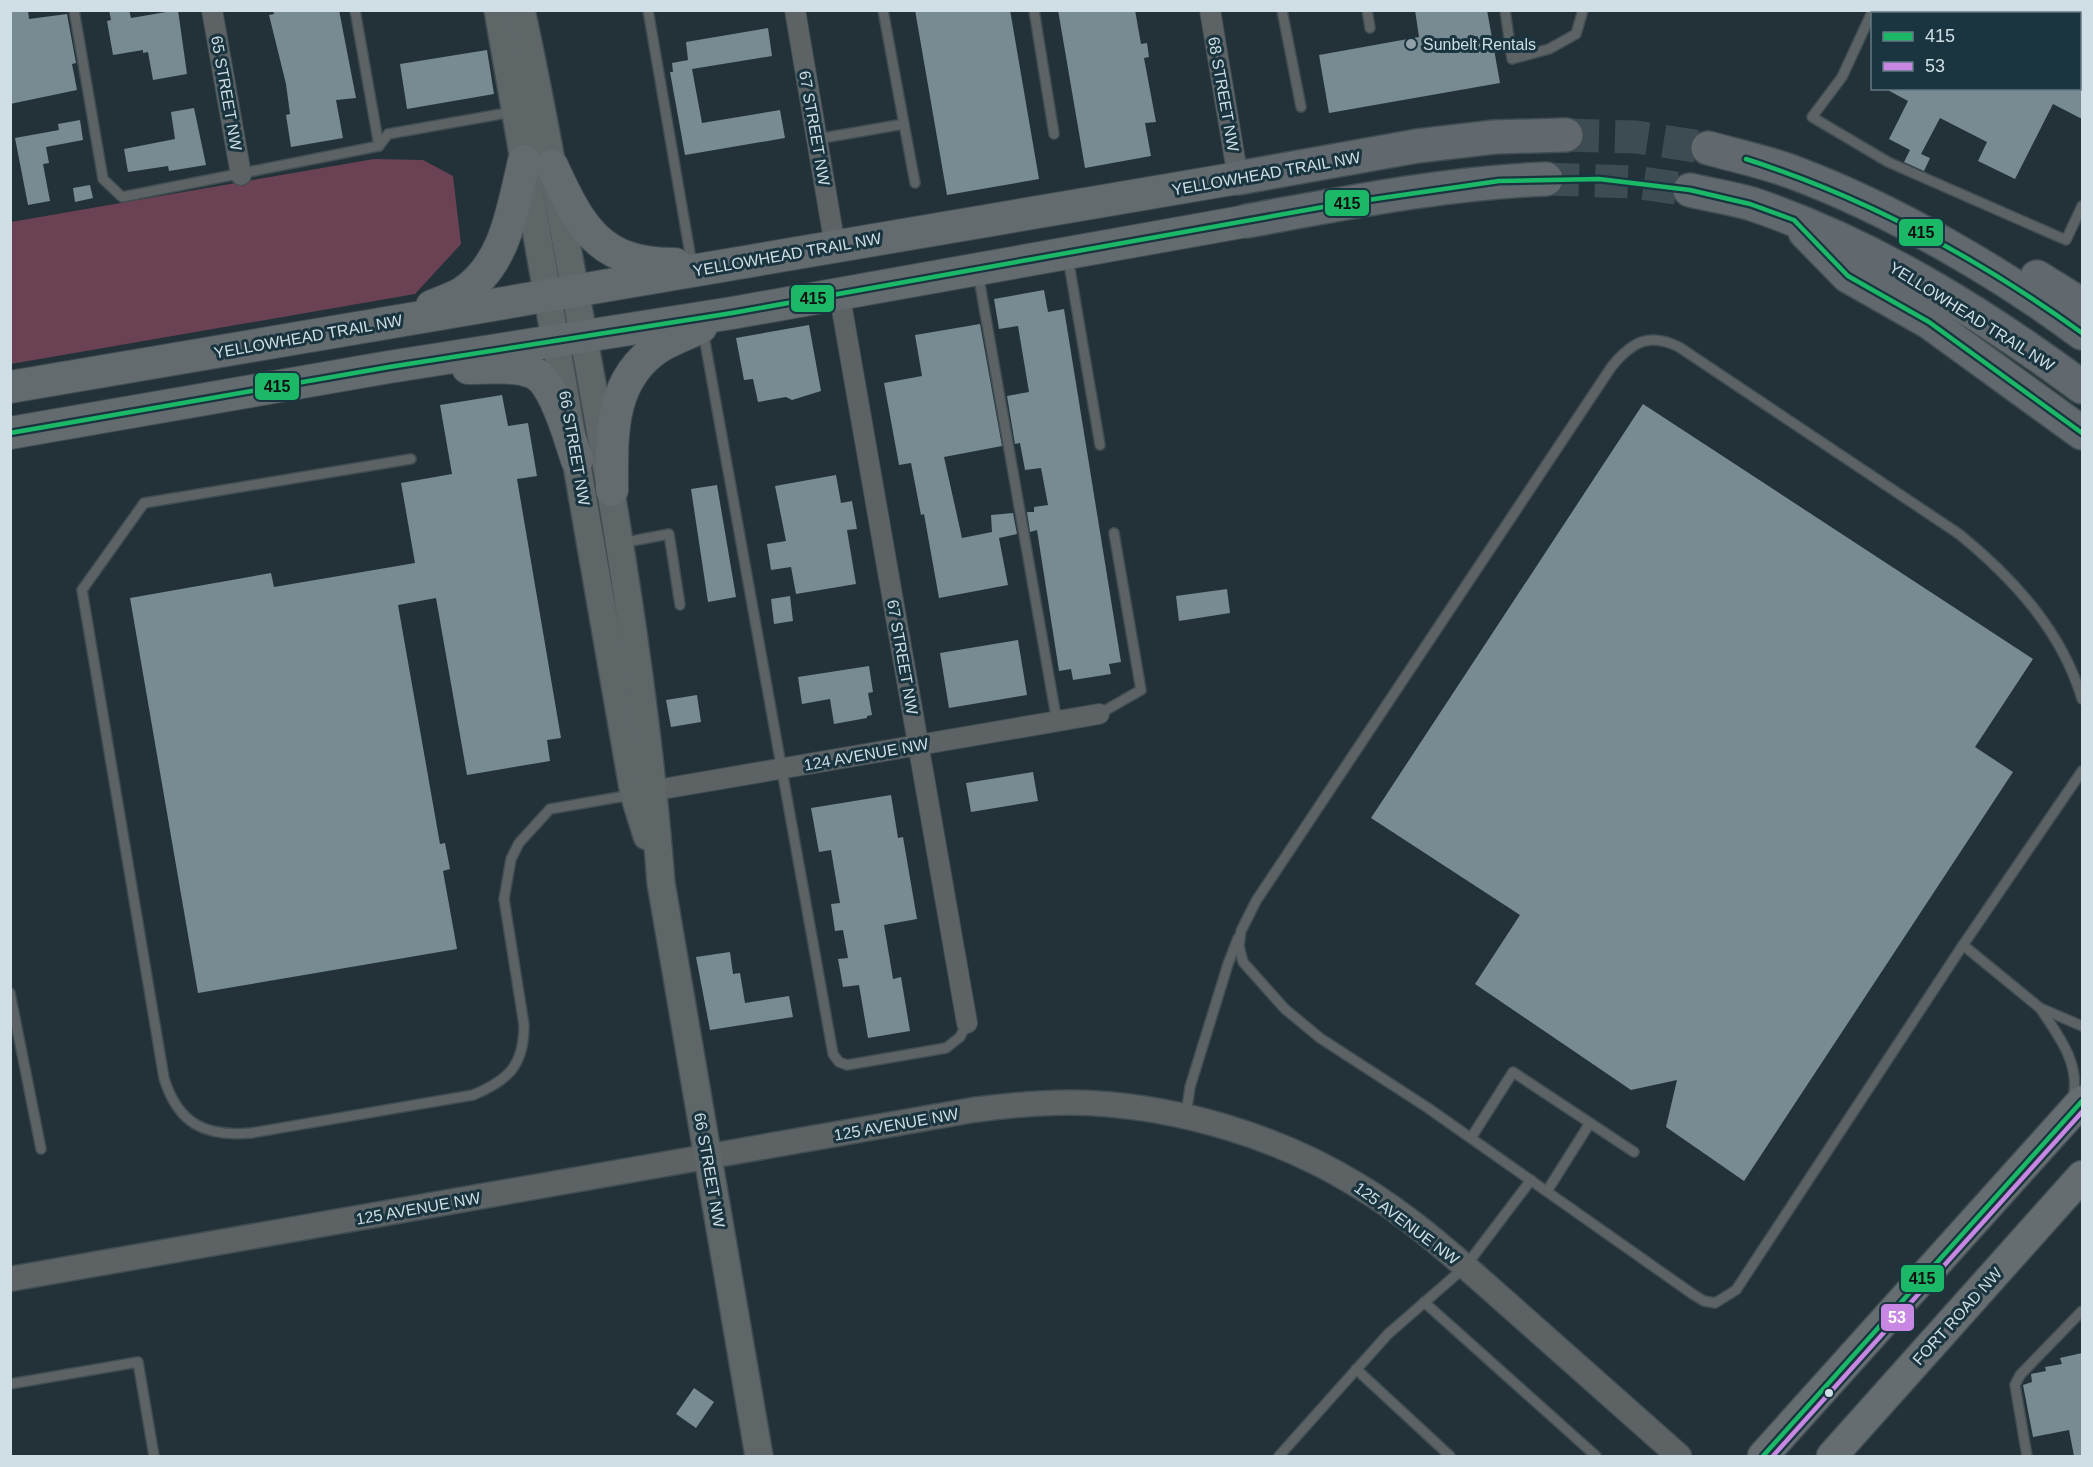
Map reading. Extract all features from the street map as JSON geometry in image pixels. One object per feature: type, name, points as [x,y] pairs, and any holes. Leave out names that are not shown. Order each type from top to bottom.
[{"type":"highway","name":"YELLOWHEAD TRAIL NW","points":[[10,387],[562,294],[692,267],[727,264],[835,246],[1418,146],[1494,137],[1566,135]]},
{"type":"highway","points":[[1708,148],[1895,203],[1961,229],[2082,305]]},
{"type":"highway","points":[[538,163],[574,214],[596,240],[626,256],[648,263],[692,267]]},
{"type":"highway","points":[[403,320],[462,292],[490,266],[538,163]]},
{"type":"highway","points":[[1794,172],[1878,210],[1966,257],[2082,333]]},
{"type":"highway","points":[[10,433],[569,338],[702,322],[732,313],[839,292],[1422,191],[1499,181],[1546,179]]},
{"type":"highway","name":"YELLOWHEAD TRAIL NW","points":[[1690,190],[1750,204],[1794,220],[1890,264],[1947,297],[2082,387]]},
{"type":"highway","points":[[1794,220],[1848,276],[1929,322],[2082,433]]},
{"type":"highway","points":[[612,490],[612,423],[622,392],[636,367],[658,348],[702,322]]},
{"type":"highway","points":[[389,367],[503,368],[534,373],[551,389],[577,460]]},
{"type":"main road","name":"66 STREET NW","points":[[498,10],[516,111],[538,163]]},
{"type":"main road","name":"66 STREET NW","points":[[521,10],[538,163],[569,338],[577,460],[662,883],[759,1456]]},
{"type":"main road","name":"66 STREET NW","points":[[569,338],[612,490],[644,793]]},
{"type":"main road","points":[[1763,1456],[2082,1101]]},
{"type":"main road","name":"FORT ROAD NW","points":[[1832,1456],[2082,1176]]},
{"type":"street","name":"65 STREET NW","points":[[212,10],[241,175]]},
{"type":"street","name":"67 STREET NW","points":[[795,10],[835,246]]},
{"type":"street","name":"68 STREET NW","points":[[1209,10],[1238,178]]},
{"type":"street","name":"67 STREET NW","points":[[839,292],[967,1023]]},
{"type":"street","name":"124 AVENUE NW","points":[[644,793],[1099,714]]},
{"type":"street","name":"125 AVENUE NW","points":[[10,1279],[1006,1106],[1089,1103],[1186,1117],[1266,1141],[1333,1171],[1383,1202],[1465,1267],[1679,1456]]},
{"type":"lane","points":[[74,10],[103,179],[122,197],[379,146],[388,134],[516,111]]},
{"type":"lane","points":[[355,10],[379,146]]},
{"type":"lane","points":[[648,10],[692,267]]},
{"type":"lane","points":[[883,10],[915,183]]},
{"type":"lane","points":[[1034,10],[1054,134]]},
{"type":"lane","points":[[1282,10],[1300,107]]},
{"type":"lane","points":[[1367,10],[1370,28]]},
{"type":"lane","points":[[1505,10],[1512,59],[1549,49],[1576,34],[1583,10]]},
{"type":"lane","points":[[1871,14],[1842,77],[1812,117],[1888,162],[2066,240],[2082,206]]},
{"type":"lane","points":[[817,139],[903,124]]},
{"type":"lane","points":[[1067,252],[1100,445]]},
{"type":"lane","points":[[977,267],[1057,722]]},
{"type":"lane","points":[[702,322],[833,1054],[839,1062],[847,1065],[946,1048],[960,1037],[967,1023]]},
{"type":"lane","points":[[1186,1117],[1190,1087],[1228,964],[1256,901],[1612,366],[1639,342],[1665,340],[1679,347],[1959,534],[1989,558],[2038,614],[2063,653],[2082,699]]},
{"type":"lane","points":[[411,459],[144,503],[82,590],[164,1078],[176,1107],[200,1128],[220,1134],[251,1133],[473,1095],[501,1081],[520,1057],[524,1041],[524,1025],[504,899],[511,859],[519,843],[550,809],[644,793]]},
{"type":"lane","points":[[1099,714],[1141,690],[1114,533]]},
{"type":"lane","points":[[619,543],[669,534],[680,605]]},
{"type":"lane","points":[[1241,931],[1239,946],[1243,962],[1285,1009],[1320,1038],[1428,1108],[1704,1301],[1715,1303],[1725,1299],[1736,1290],[1963,945],[2082,771]]},
{"type":"lane","points":[[1963,945],[2040,1008],[2082,1026]]},
{"type":"lane","points":[[10,993],[41,1149]]},
{"type":"lane","points":[[2040,1008],[2060,1039],[2075,1077],[2071,1103],[2062,1124]]},
{"type":"lane","points":[[1471,1138],[1513,1072],[1634,1152]]},
{"type":"lane","points":[[1547,1191],[1590,1123]]},
{"type":"lane","points":[[1279,1456],[1388,1334],[1465,1267],[1531,1180]]},
{"type":"lane","points":[[1424,1302],[1596,1456]]},
{"type":"lane","points":[[2027,1456],[2015,1385],[2020,1375],[2082,1311]]},
{"type":"lane","points":[[10,1384],[138,1362],[154,1456]]},
{"type":"lane","points":[[1356,1369],[1449,1456]]},
{"type":"shaded area","points":[[374,159],[423,160],[453,176],[461,244],[415,294],[11,364],[11,222]]},
{"type":"building","points":[[10,10],[28,10],[29,19],[67,14],[76,63],[72,64],[77,90],[10,104]]},
{"type":"building","points":[[109,10],[129,10],[131,18],[178,10],[187,74],[153,80],[148,52],[143,53],[143,50],[113,55],[107,21],[111,20]]},
{"type":"building","points":[[273,10],[339,10],[356,98],[336,100],[343,138],[291,147],[286,115],[290,114],[286,84],[269,15],[274,14]]},
{"type":"building","points":[[915,10],[1010,10],[1039,179],[947,195]]},
{"type":"building","points":[[1058,10],[1135,10],[1141,44],[1147,43],[1149,57],[1144,58],[1156,122],[1145,123],[1151,156],[1085,168]]},
{"type":"building","points":[[1415,10],[1487,10],[1500,83],[1329,113],[1319,55],[1419,37]]},
{"type":"building","points":[[768,28],[772,56],[692,69],[702,123],[780,110],[785,138],[685,155],[670,72],[673,72],[672,63],[688,60],[686,42]]},
{"type":"building","points":[[487,50],[494,94],[407,109],[400,64]]},
{"type":"building","points":[[2082,88],[2082,119],[2053,104],[2015,179],[1978,161],[1987,142],[1940,118],[1921,154],[1930,158],[1924,171],[1904,162],[1910,150],[1889,139],[1908,101],[1888,90],[2081,90]]},
{"type":"building","points":[[194,108],[206,165],[169,171],[168,166],[128,172],[124,149],[175,139],[171,112]]},
{"type":"building","points":[[80,120],[83,140],[46,147],[49,163],[43,164],[50,201],[28,205],[15,138],[59,130],[58,124]]},
{"type":"building","points":[[90,185],[93,198],[75,202],[73,188]]},
{"type":"building","points":[[1044,290],[1048,312],[1064,309],[1121,662],[1109,664],[1111,674],[1073,680],[1071,669],[1059,671],[1037,530],[1030,532],[1027,512],[1034,512],[1034,507],[1048,505],[1041,468],[1025,470],[1020,443],[1015,444],[1007,396],[1029,392],[1018,326],[999,329],[994,299]]},
{"type":"building","points":[[980,324],[1002,446],[944,457],[962,538],[992,532],[991,515],[1013,513],[1017,534],[999,538],[1008,585],[939,598],[924,514],[921,515],[911,463],[899,465],[884,383],[922,376],[915,335]]},
{"type":"building","points":[[809,325],[821,391],[792,400],[786,397],[758,402],[753,379],[744,380],[736,338]]},
{"type":"building","points":[[502,395],[508,426],[528,423],[537,476],[517,479],[561,738],[547,740],[550,761],[467,775],[436,598],[398,605],[440,844],[445,843],[450,869],[443,871],[457,949],[198,993],[130,598],[271,573],[274,587],[415,563],[401,483],[452,474],[440,405]]},
{"type":"building","points":[[1643,404],[2033,659],[1975,747],[2013,772],[1744,1181],[1666,1127],[1677,1080],[1631,1090],[1475,984],[1520,915],[1371,818]]},
{"type":"building","points":[[836,475],[841,503],[852,501],[857,529],[847,530],[856,584],[796,594],[791,567],[771,570],[767,544],[786,541],[775,486]]},
{"type":"building","points":[[717,485],[736,597],[708,602],[691,489]]},
{"type":"building","points":[[1227,589],[1230,613],[1179,621],[1176,596]]},
{"type":"building","points":[[790,596],[793,621],[774,624],[771,599]]},
{"type":"building","points":[[1018,640],[1027,695],[949,708],[940,653]]},
{"type":"building","points":[[869,666],[873,692],[868,693],[872,715],[867,718],[834,724],[830,699],[802,704],[798,677]]},
{"type":"building","points":[[697,695],[701,722],[671,727],[666,700]]},
{"type":"building","points":[[1033,772],[1038,801],[971,812],[966,783]]},
{"type":"building","points":[[891,795],[898,838],[903,837],[917,919],[884,925],[893,979],[901,977],[910,1031],[868,1038],[859,985],[843,987],[838,959],[848,958],[843,930],[835,931],[831,904],[840,903],[831,850],[819,852],[811,808]]},
{"type":"building","points":[[730,952],[733,974],[740,973],[745,1003],[789,996],[793,1017],[710,1030],[696,957]]},
{"type":"building","points":[[2082,1353],[2082,1456],[2074,1456],[2069,1430],[2033,1437],[2023,1385],[2032,1382],[2031,1374],[2046,1371],[2045,1367],[2062,1364],[2060,1358]]},
{"type":"building","points":[[694,1388],[714,1402],[696,1428],[676,1414]]},
{"type":"tunnel","points":[[1566,135],[1636,137],[1708,148]]},
{"type":"tunnel","points":[[1546,179],[1634,182],[1690,190]]},
{"type":"transit line","name":"415","points":[[1746,159],[1835,192],[1921,232],[2003,280],[2082,333]]},
{"type":"transit line","name":"415","points":[[10,433],[389,367],[732,313],[1340,204],[1499,181],[1599,179],[1690,190],[1750,204],[1794,220],[1848,276],[1929,322],[2082,433]]},
{"type":"transit line","name":"415","points":[[1763,1456],[2082,1101]]},
{"type":"transit line","name":"53","points":[[1773,1456],[2082,1112]]},
{"type":"place","name":"Sunbelt Rentals","points":[[1411,44]]}]
